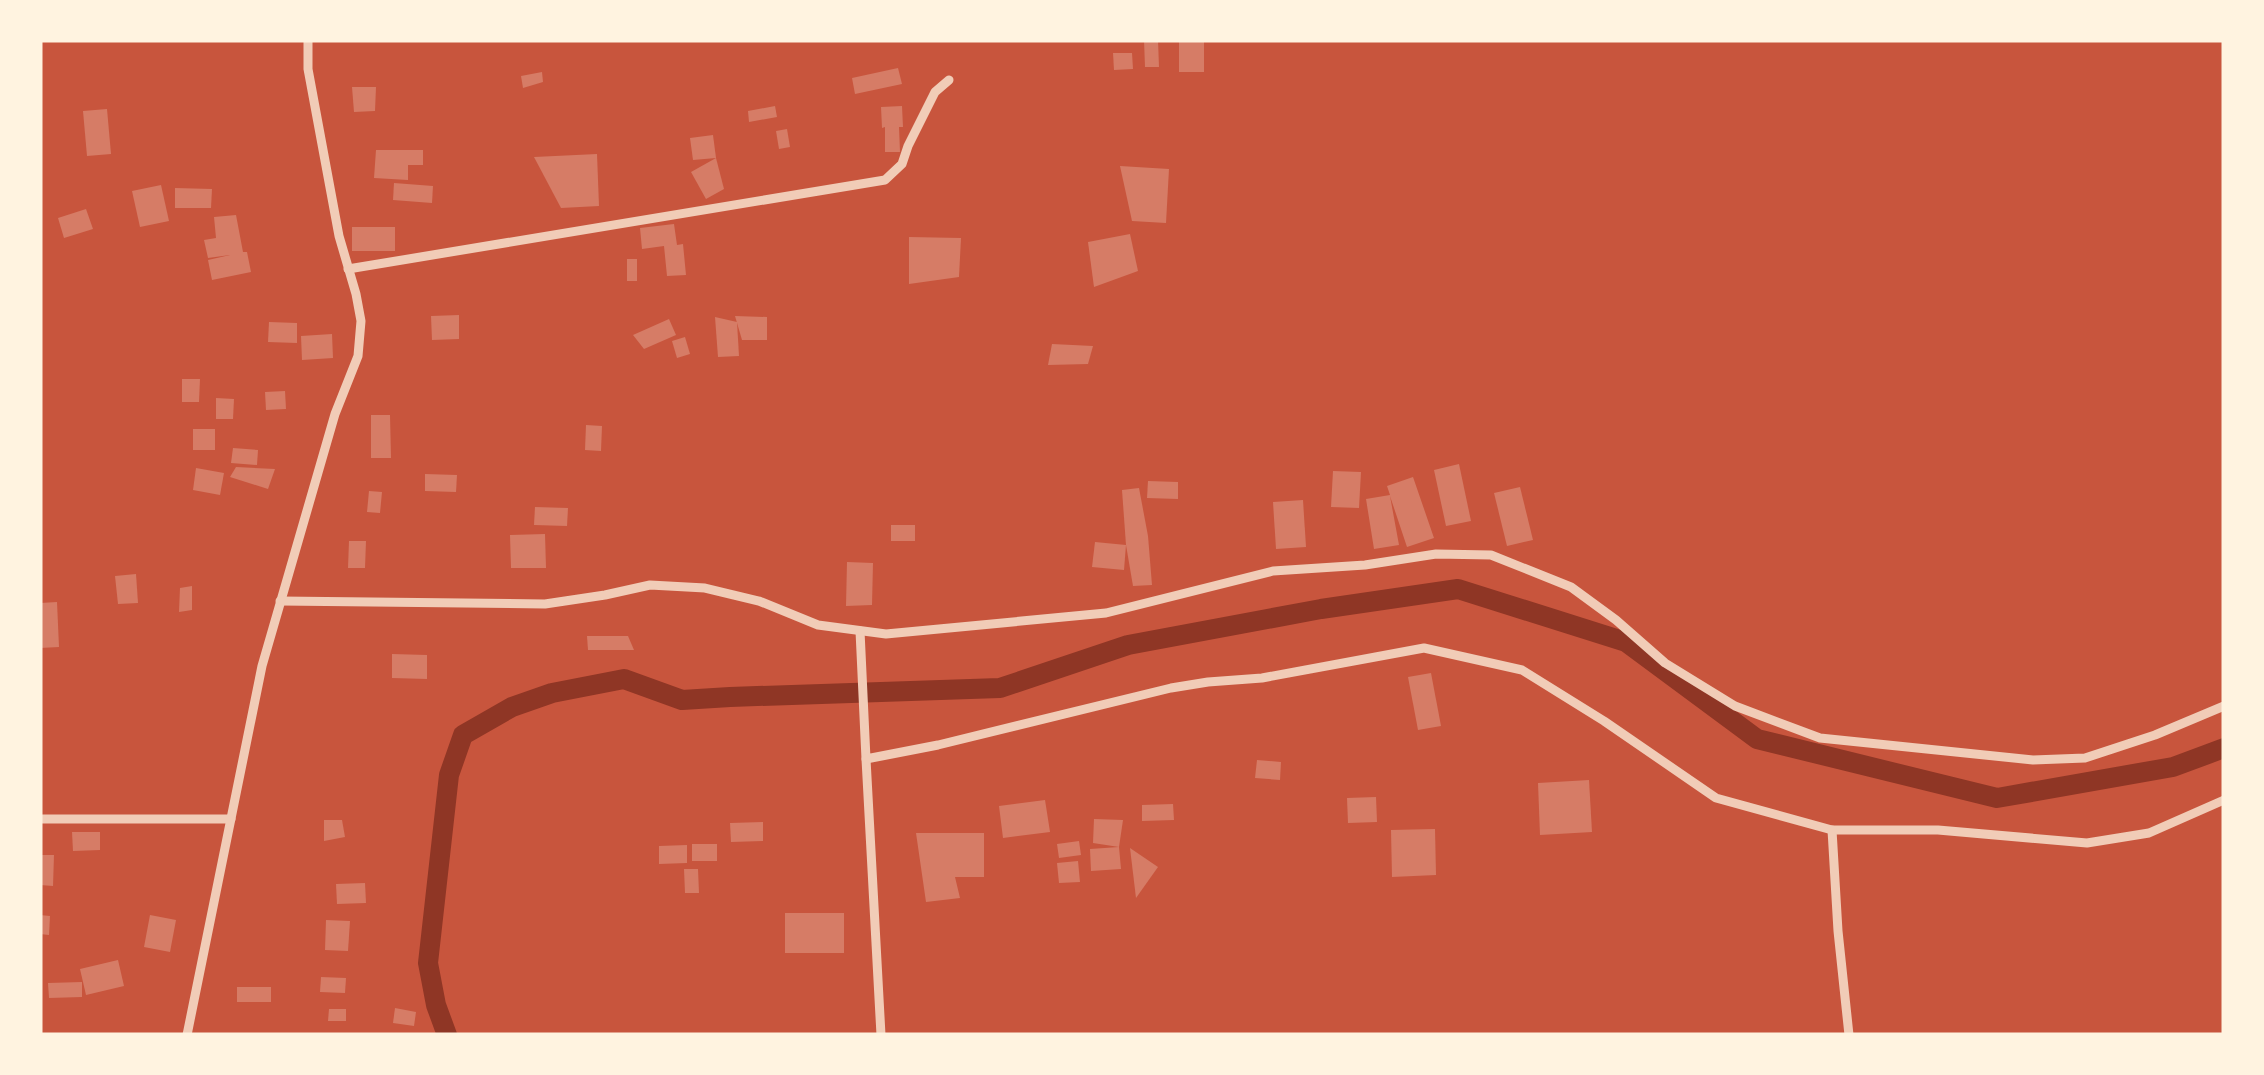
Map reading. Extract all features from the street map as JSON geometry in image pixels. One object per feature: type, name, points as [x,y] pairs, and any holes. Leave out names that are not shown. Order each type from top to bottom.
[{"type":"street","points":[[187,1035],[262,666],[335,414],[358,356],[361,322],[339,236],[308,68],[308,40]]},
{"type":"street","points":[[348,269],[885,180],[902,164],[935,92],[950,80]]},
{"type":"street","points":[[280,601],[545,604],[650,585],[705,588],[759,601],[818,625],[886,634],[1106,613],[1273,570],[1365,564],[1436,554],[1491,555],[1571,587],[1665,663],[1734,706],[1820,738],[2034,760],[2085,758],[2156,735],[2224,706]]},
{"type":"street","points":[[860,631],[881,1035]]},
{"type":"street","points":[[866,758],[938,745],[1172,688],[1262,678],[1424,648],[1522,670],[1716,798],[1832,830],[1938,830],[2088,842],[2149,833],[2224,800]]},
{"type":"street","points":[[40,819],[231,819]]},
{"type":"street","points":[[1832,830],[1849,1035]]},
{"type":"building","points":[[1144,40],[1158,40],[1159,67],[1145,67]]},
{"type":"building","points":[[1179,40],[1204,40],[1204,72],[1179,72]]},
{"type":"building","points":[[1113,53],[1132,53],[1133,69],[1114,70]]},
{"type":"building","points":[[898,68],[902,84],[855,94],[852,78]]},
{"type":"building","points":[[542,72],[543,82],[523,88],[521,76]]},
{"type":"building","points":[[352,87],[376,87],[375,111],[354,112]]},
{"type":"building","points":[[775,106],[777,117],[749,122],[748,111]]},
{"type":"building","points":[[902,106],[900,152],[885,152],[881,107]]},
{"type":"building","points":[[107,109],[111,154],[87,156],[83,111]]},
{"type":"building","points":[[787,129],[790,147],[779,149],[776,131]]},
{"type":"building","points":[[713,135],[716,158],[693,160],[690,138]]},
{"type":"building","points":[[376,150],[423,150],[423,165],[408,165],[408,180],[374,178]]},
{"type":"building","points":[[597,154],[599,206],[561,208],[534,157]]},
{"type":"building","points":[[716,158],[724,189],[706,199],[691,172]]},
{"type":"building","points":[[1120,166],[1169,169],[1166,223],[1132,221]]},
{"type":"building","points":[[394,183],[433,186],[432,203],[393,200]]},
{"type":"building","points":[[161,185],[169,221],[140,227],[132,191]]},
{"type":"building","points":[[175,188],[212,189],[211,208],[175,208]]},
{"type":"building","points":[[86,209],[93,229],[64,238],[58,218]]},
{"type":"building","points":[[236,215],[251,272],[212,280],[208,260],[230,255],[208,258],[204,240],[216,238],[214,217]]},
{"type":"building","points":[[674,224],[677,245],[683,244],[686,275],[667,276],[664,246],[642,249],[640,228]]},
{"type":"building","points":[[352,227],[395,227],[395,251],[352,251]]},
{"type":"building","points":[[1130,234],[1138,271],[1094,287],[1088,242]]},
{"type":"building","points":[[909,237],[961,238],[959,277],[909,284]]},
{"type":"building","points":[[627,259],[637,259],[637,281],[627,281]]},
{"type":"building","points":[[459,315],[459,339],[432,340],[431,316]]},
{"type":"building","points":[[735,316],[767,317],[767,340],[742,340]]},
{"type":"building","points":[[715,317],[737,322],[739,356],[718,357]]},
{"type":"building","points":[[669,319],[676,335],[644,349],[633,335]]},
{"type":"building","points":[[269,322],[297,323],[297,343],[268,342]]},
{"type":"building","points":[[332,334],[333,358],[302,360],[301,336]]},
{"type":"building","points":[[685,337],[690,354],[677,358],[672,341]]},
{"type":"building","points":[[1052,344],[1093,346],[1088,364],[1048,365]]},
{"type":"building","points":[[182,379],[200,379],[199,402],[182,402]]},
{"type":"building","points":[[285,391],[286,409],[266,410],[265,392]]},
{"type":"building","points":[[216,398],[234,399],[233,419],[216,419]]},
{"type":"building","points":[[371,415],[390,415],[391,458],[371,458]]},
{"type":"building","points":[[586,425],[602,426],[601,451],[585,450]]},
{"type":"building","points":[[193,429],[215,429],[215,450],[193,450]]},
{"type":"building","points":[[233,448],[258,450],[257,465],[231,463]]},
{"type":"building","points":[[1459,464],[1471,521],[1446,526],[1434,470]]},
{"type":"building","points":[[236,467],[275,469],[268,489],[230,477]]},
{"type":"building","points":[[196,468],[224,473],[220,495],[193,490]]},
{"type":"building","points":[[1333,471],[1361,472],[1359,508],[1331,507]]},
{"type":"building","points":[[425,474],[457,475],[456,492],[425,491]]},
{"type":"building","points":[[1413,477],[1434,538],[1407,547],[1390,496],[1399,545],[1374,549],[1366,499],[1390,495],[1387,486]]},
{"type":"building","points":[[1148,481],[1178,482],[1178,499],[1147,498]]},
{"type":"building","points":[[1520,487],[1533,540],[1507,546],[1494,493]]},
{"type":"building","points":[[1139,488],[1152,585],[1133,586],[1122,490]]},
{"type":"building","points":[[369,491],[382,492],[380,513],[367,512]]},
{"type":"building","points":[[1303,500],[1306,547],[1276,549],[1273,502]]},
{"type":"building","points":[[535,507],[568,508],[567,526],[534,525]]},
{"type":"building","points":[[891,525],[915,525],[915,541],[891,541]]},
{"type":"building","points":[[545,534],[546,568],[511,568],[510,535]]},
{"type":"building","points":[[349,541],[366,541],[365,568],[348,568]]},
{"type":"building","points":[[1095,542],[1126,545],[1124,570],[1092,567]]},
{"type":"building","points":[[847,562],[873,563],[872,605],[846,606]]},
{"type":"building","points":[[136,574],[138,603],[118,604],[115,576]]},
{"type":"building","points":[[192,586],[192,610],[179,612],[180,588]]},
{"type":"building","points":[[57,602],[59,647],[40,648],[40,603]]},
{"type":"building","points":[[587,636],[628,636],[634,650],[588,650]]},
{"type":"building","points":[[392,654],[427,655],[427,679],[392,678]]},
{"type":"building","points":[[1431,673],[1441,726],[1418,730],[1408,677]]},
{"type":"building","points":[[1257,760],[1281,762],[1280,780],[1255,778]]},
{"type":"building","points":[[1589,780],[1592,832],[1540,835],[1538,783]]},
{"type":"building","points":[[1376,797],[1377,822],[1348,823],[1347,798]]},
{"type":"building","points":[[1045,800],[1050,832],[1003,838],[999,806]]},
{"type":"building","points":[[1173,804],[1174,820],[1142,821],[1142,805]]},
{"type":"building","points":[[1094,819],[1123,820],[1119,847],[1093,843]]},
{"type":"building","points":[[324,820],[342,820],[345,837],[324,841]]},
{"type":"building","points":[[763,822],[763,841],[731,842],[730,823]]},
{"type":"building","points":[[1435,829],[1436,875],[1392,877],[1391,830]]},
{"type":"building","points":[[72,832],[100,832],[100,850],[73,851]]},
{"type":"building","points":[[916,833],[984,833],[984,877],[955,877],[960,898],[926,902]]},
{"type":"building","points":[[1079,841],[1081,855],[1059,858],[1057,844]]},
{"type":"building","points":[[692,844],[717,844],[717,861],[692,861]]},
{"type":"building","points":[[687,845],[687,863],[659,864],[659,846]]},
{"type":"building","points":[[1119,847],[1121,869],[1091,871],[1090,849]]},
{"type":"building","points":[[1130,848],[1158,867],[1136,898]]},
{"type":"building","points":[[40,855],[54,855],[53,886],[40,885]]},
{"type":"building","points":[[1078,861],[1080,882],[1059,883],[1057,863]]},
{"type":"building","points":[[684,869],[698,869],[699,893],[685,893]]},
{"type":"building","points":[[365,883],[366,903],[337,904],[336,884]]},
{"type":"building","points":[[785,913],[844,913],[844,953],[785,953]]},
{"type":"building","points":[[40,915],[50,916],[49,935],[40,934]]},
{"type":"building","points":[[150,915],[176,920],[170,952],[144,947]]},
{"type":"building","points":[[326,920],[350,921],[348,951],[325,950]]},
{"type":"building","points":[[118,960],[124,986],[86,995],[80,969]]},
{"type":"building","points":[[321,977],[346,978],[345,993],[320,992]]},
{"type":"building","points":[[82,982],[82,997],[49,998],[48,983]]},
{"type":"building","points":[[237,987],[271,987],[271,1002],[237,1002]]},
{"type":"building","points":[[395,1008],[416,1012],[414,1026],[393,1023]]},
{"type":"building","points":[[329,1009],[346,1009],[346,1021],[328,1021]]},
{"type":"waterway","points":[[447,1035],[428,963],[449,775],[463,735],[512,707],[552,693],[624,679],[682,700],[1000,688],[1128,645],[1321,609],[1458,589],[1626,642],[1757,739],[1997,798],[2173,767],[2224,748]]}]
